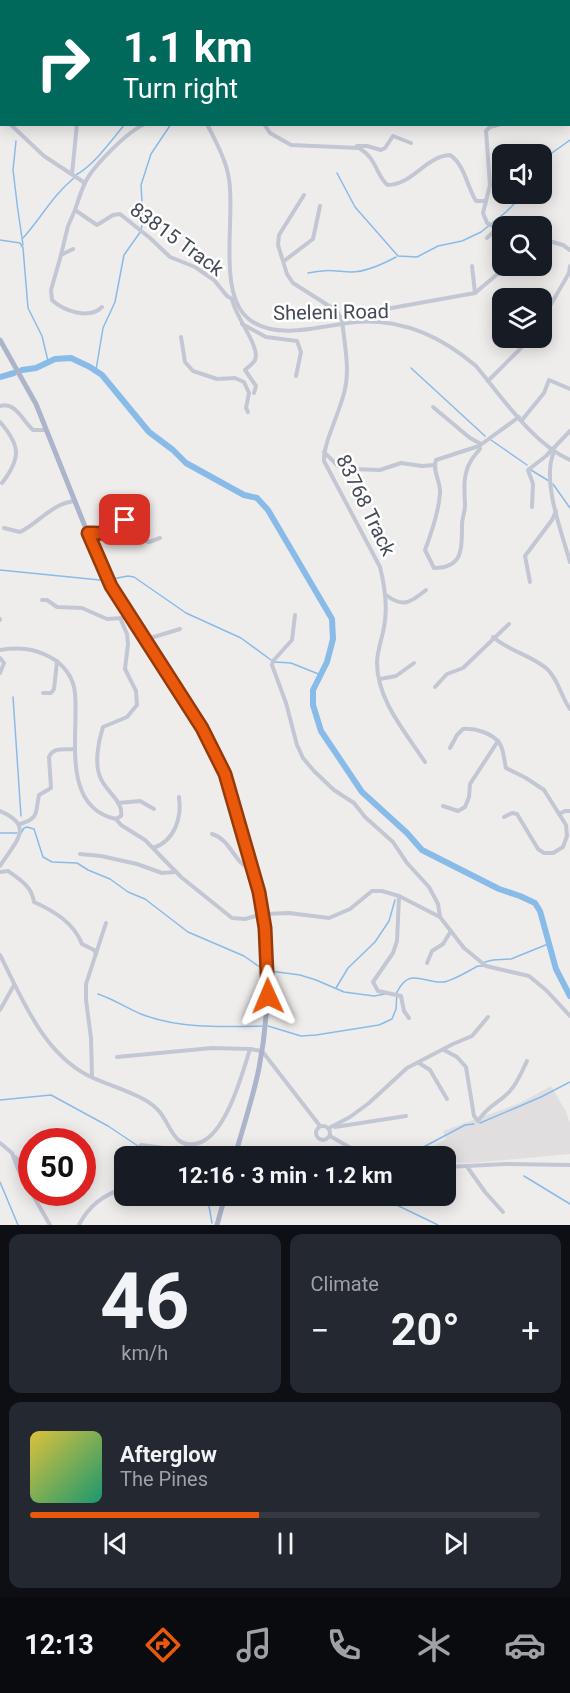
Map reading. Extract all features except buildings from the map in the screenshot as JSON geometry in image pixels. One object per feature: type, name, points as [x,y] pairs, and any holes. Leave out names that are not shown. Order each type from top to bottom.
[{"type":"main road","points":[[0,340],[29,391],[111,586],[202,728],[231,790],[263,914],[268,962],[268,996],[262,1051],[239,1146]]},
{"type":"main road","points":[[217,1225],[222,1206]]},
{"type":"street","points":[[12,126],[44,156],[85,183]]},
{"type":"street","points":[[72,174],[77,126]]},
{"type":"street","points":[[102,307],[95,313],[87,315],[60,306],[52,300],[51,290],[68,226],[85,183],[94,169],[123,139],[141,126]]},
{"type":"street","points":[[208,126],[221,153],[229,179],[231,286],[235,312],[256,350],[255,359],[245,369],[255,383],[254,393]]},
{"type":"street","points":[[265,126],[270,133],[291,145],[336,148],[367,146],[381,150],[387,146],[393,136],[411,143]]},
{"type":"street","points":[[492,226],[485,219],[483,210],[490,185],[486,131],[494,126]]},
{"type":"street","points":[[356,147],[368,154],[383,182],[388,185],[400,183],[432,162],[445,155],[450,155],[457,161],[476,201],[486,201]]},
{"type":"street","points":[[304,195],[278,238],[287,274],[293,283],[337,311],[342,324]]},
{"type":"street","points":[[284,261],[313,239],[320,206]]},
{"type":"street","name":"83815 Track","points":[[75,210],[97,225],[113,215],[120,214],[170,257],[195,267],[214,280],[233,300]]},
{"type":"street","points":[[488,238],[492,233]]},
{"type":"street","points":[[552,240],[570,250]]},
{"type":"street","points":[[61,255],[73,249]]},
{"type":"street","points":[[552,303],[570,266]]},
{"type":"street","points":[[472,267],[475,293]]},
{"type":"street","points":[[377,322],[380,314],[386,309],[475,293],[495,276]]},
{"type":"street","name":"Sheleni Road","points":[[233,300],[249,320],[272,330],[289,331],[377,322],[417,330],[445,342],[476,366],[537,438],[552,451],[570,460]]},
{"type":"street","points":[[241,324],[266,337],[297,341],[301,352],[296,376]]},
{"type":"street","name":"83768 Track","points":[[342,324],[347,382],[341,407],[324,452],[326,467],[380,567],[385,594],[385,620],[377,661],[380,679],[396,720],[425,762]]},
{"type":"street","points":[[181,337],[185,362],[196,372],[222,380],[236,379],[255,383]]},
{"type":"street","points":[[488,381],[521,348]]},
{"type":"street","points":[[480,446],[464,478],[465,508],[461,554],[450,565],[434,568],[425,550],[431,535],[440,492],[434,465],[438,459],[480,446],[520,418],[544,393],[549,380],[570,389]]},
{"type":"street","points":[[244,382],[249,393],[246,408],[248,412]]},
{"type":"street","points":[[0,406],[13,407],[33,430],[46,430]]},
{"type":"street","points":[[433,407],[480,446]]},
{"type":"street","points":[[0,422],[14,440],[17,453],[15,463],[2,483]]},
{"type":"street","points":[[532,507],[532,484],[528,470],[552,451],[570,431]]},
{"type":"street","points":[[552,451],[550,471],[556,511],[570,562]]},
{"type":"street","points":[[324,452],[340,467],[358,470],[380,470],[401,463],[419,466],[434,465]]},
{"type":"street","points":[[112,532],[124,525],[130,504],[126,498]]},
{"type":"street","points":[[4,528],[20,532],[62,504],[75,501]]},
{"type":"street","points":[[530,582],[525,556],[552,520],[556,511]]},
{"type":"street","points":[[88,533],[112,532],[146,542],[160,538]]},
{"type":"street","points":[[385,594],[396,603],[402,603],[426,590]]},
{"type":"street","points":[[42,600],[57,607],[82,608],[107,619],[122,618]]},
{"type":"street","points":[[116,819],[121,816],[122,811],[101,780],[97,765],[103,727],[127,717],[137,705],[136,691],[125,669],[128,644],[122,618],[126,612]]},
{"type":"street","points":[[295,615],[292,640],[272,665],[303,758],[334,790],[354,803],[365,817],[393,842],[429,887],[438,904],[440,918]]},
{"type":"street","points":[[435,687],[447,674],[463,668],[509,624]]},
{"type":"street","points":[[144,640],[180,629]]},
{"type":"street","points":[[493,637],[549,670],[570,709]]},
{"type":"street","points":[[0,650],[27,649],[42,653],[57,661],[69,674],[75,693],[74,749],[78,778],[88,802],[99,812],[116,819],[121,825],[145,840],[175,871],[229,916],[245,919],[263,914],[289,913],[329,918],[350,909],[372,891],[399,896],[440,918],[464,948],[486,966],[520,973],[538,982],[570,1016]]},
{"type":"street","points":[[0,658],[4,663],[0,673]]},
{"type":"street","points":[[43,693],[51,693],[54,689],[57,661]]},
{"type":"street","points":[[380,679],[396,676],[414,663]]},
{"type":"street","points":[[450,748],[463,729],[475,729],[498,741],[502,748],[506,768],[547,793],[566,825],[567,840],[560,849],[549,854],[538,849],[517,814],[512,813],[504,817]]},
{"type":"street","points":[[443,806],[458,811],[465,807],[470,797],[470,784],[498,741]]},
{"type":"street","points":[[20,824],[33,818],[38,810],[40,793],[48,791],[52,786],[49,757],[51,753],[55,750],[74,749]]},
{"type":"street","points":[[153,848],[166,841],[178,822],[181,812],[178,797]]},
{"type":"street","points":[[118,803],[140,801],[154,809]]},
{"type":"street","points":[[0,811],[15,818],[20,824],[20,834],[0,866]]},
{"type":"street","points":[[559,814],[570,811]]},
{"type":"street","points":[[212,834],[219,836],[227,844],[242,865],[253,870]]},
{"type":"street","points":[[80,854],[137,864],[162,873],[175,871]]},
{"type":"street","points":[[0,872],[8,871],[19,879],[33,893],[35,903],[63,919],[77,932],[82,944],[96,954]]},
{"type":"street","points":[[399,896],[397,941],[383,970],[373,981],[377,991],[401,996],[404,1011],[409,1018]]},
{"type":"street","points":[[92,1077],[92,1038],[86,991],[87,978],[106,923]]},
{"type":"street","points":[[427,963],[432,951],[443,944],[452,931]]},
{"type":"street","points":[[0,955],[13,986],[39,1030],[76,1068],[154,1106],[179,1141],[189,1144],[203,1141],[217,1128],[238,1088],[250,1049]]},
{"type":"street","points":[[0,1010],[13,986]]},
{"type":"street","points":[[320,1126],[316,1133],[319,1138],[325,1140],[330,1136],[332,1127],[369,1103],[401,1073],[472,1036],[488,1017]]},
{"type":"street","points":[[117,1057],[212,1048],[262,1051],[320,1126]]},
{"type":"street","points":[[443,1050],[457,1057],[466,1067],[474,1116],[478,1121],[489,1107],[509,1092],[527,1061]]},
{"type":"street","points":[[427,1058],[428,1067],[447,1099]]},
{"type":"street","points":[[418,1063],[428,1067]]},
{"type":"street","points":[[320,1126],[332,1127],[406,1116]]},
{"type":"street","points":[[330,1136],[347,1146]]},
{"type":"street","points":[[0,1143],[18,1160]]},
{"type":"street","points":[[14,1156],[18,1169],[50,1225]]},
{"type":"street","points":[[456,1167],[506,1164],[570,1165]]},
{"type":"street","points":[[467,1167],[503,1212]]},
{"type":"street","points":[[79,1225],[92,1206],[114,1192]]},
{"type":"shaded area","points":[[551,1086],[570,1123],[570,1154],[456,1162],[456,1146],[436,1146],[446,1139],[443,1131],[520,1103]]},
{"type":"waterway","points":[[76,175],[96,158],[123,126]]},
{"type":"waterway","points":[[96,370],[103,328],[115,302],[124,255],[141,231],[143,218],[141,185],[151,154],[170,126]]},
{"type":"waterway","points":[[552,153],[570,140]]},
{"type":"waterway","points":[[16,141],[13,170],[17,203]]},
{"type":"waterway","points":[[337,173],[355,207],[398,256],[417,257],[438,246],[462,241],[481,232],[514,204]]},
{"type":"waterway","points":[[23,238],[74,178]]},
{"type":"waterway","points":[[17,204],[23,245]]},
{"type":"waterway","points":[[0,240],[20,243],[23,248],[28,308],[42,336],[48,361]]},
{"type":"waterway","points":[[308,273],[363,271],[396,257]]},
{"type":"waterway","points":[[22,370],[36,368],[55,359],[71,358],[90,367],[102,375],[149,432],[186,463],[244,495],[257,498],[268,510],[332,619],[333,639],[327,662],[313,690],[313,705],[321,731],[362,792],[422,850],[499,889],[535,903],[540,911],[556,969],[570,996]]},
{"type":"waterway","points":[[411,368],[485,436]]},
{"type":"waterway","points":[[0,377],[14,373]]},
{"type":"waterway","points":[[491,440],[527,465]]},
{"type":"waterway","points":[[531,470],[549,481]]},
{"type":"waterway","points":[[553,484],[570,508]]},
{"type":"waterway","points":[[0,570],[100,580]]},
{"type":"waterway","points":[[112,579],[134,577],[186,613],[241,638],[271,660]]},
{"type":"waterway","points":[[275,662],[291,663],[321,675]]},
{"type":"waterway","points":[[13,697],[21,816]]},
{"type":"waterway","points":[[21,833],[27,827],[34,829],[43,857],[52,862],[77,863],[110,879],[128,892],[145,899],[188,932],[244,956],[264,970]]},
{"type":"waterway","points":[[0,833],[17,833]]},
{"type":"waterway","points":[[336,988],[348,968],[375,942],[389,921],[395,900]]},
{"type":"waterway","points":[[485,962],[511,959],[548,944]]},
{"type":"waterway","points":[[397,992],[402,984],[412,978],[436,982],[446,981],[478,966],[484,966]]},
{"type":"waterway","points":[[270,971],[300,975],[344,992],[374,996],[385,994]]},
{"type":"waterway","points":[[268,1026],[301,1036],[379,1025],[392,1019],[396,1009],[397,992]]},
{"type":"waterway","points":[[98,994],[141,1014],[170,1022],[201,1026],[262,1026]]},
{"type":"waterway","points":[[480,1123],[570,1082]]},
{"type":"waterway","points":[[0,1100],[51,1095],[108,1126],[138,1146]]},
{"type":"waterway","points":[[425,1146],[465,1125],[474,1124]]},
{"type":"waterway","points":[[524,1176],[570,1204]]},
{"type":"waterway","points":[[0,1182],[18,1225]]},
{"type":"waterway","points":[[209,1206],[212,1223]]},
{"type":"waterway","points":[[399,1206],[438,1225]]},
{"type":"route","points":[[125,520],[121,528],[112,532],[88,533],[111,586],[202,728],[225,774],[259,892],[268,962],[268,996]]}]
